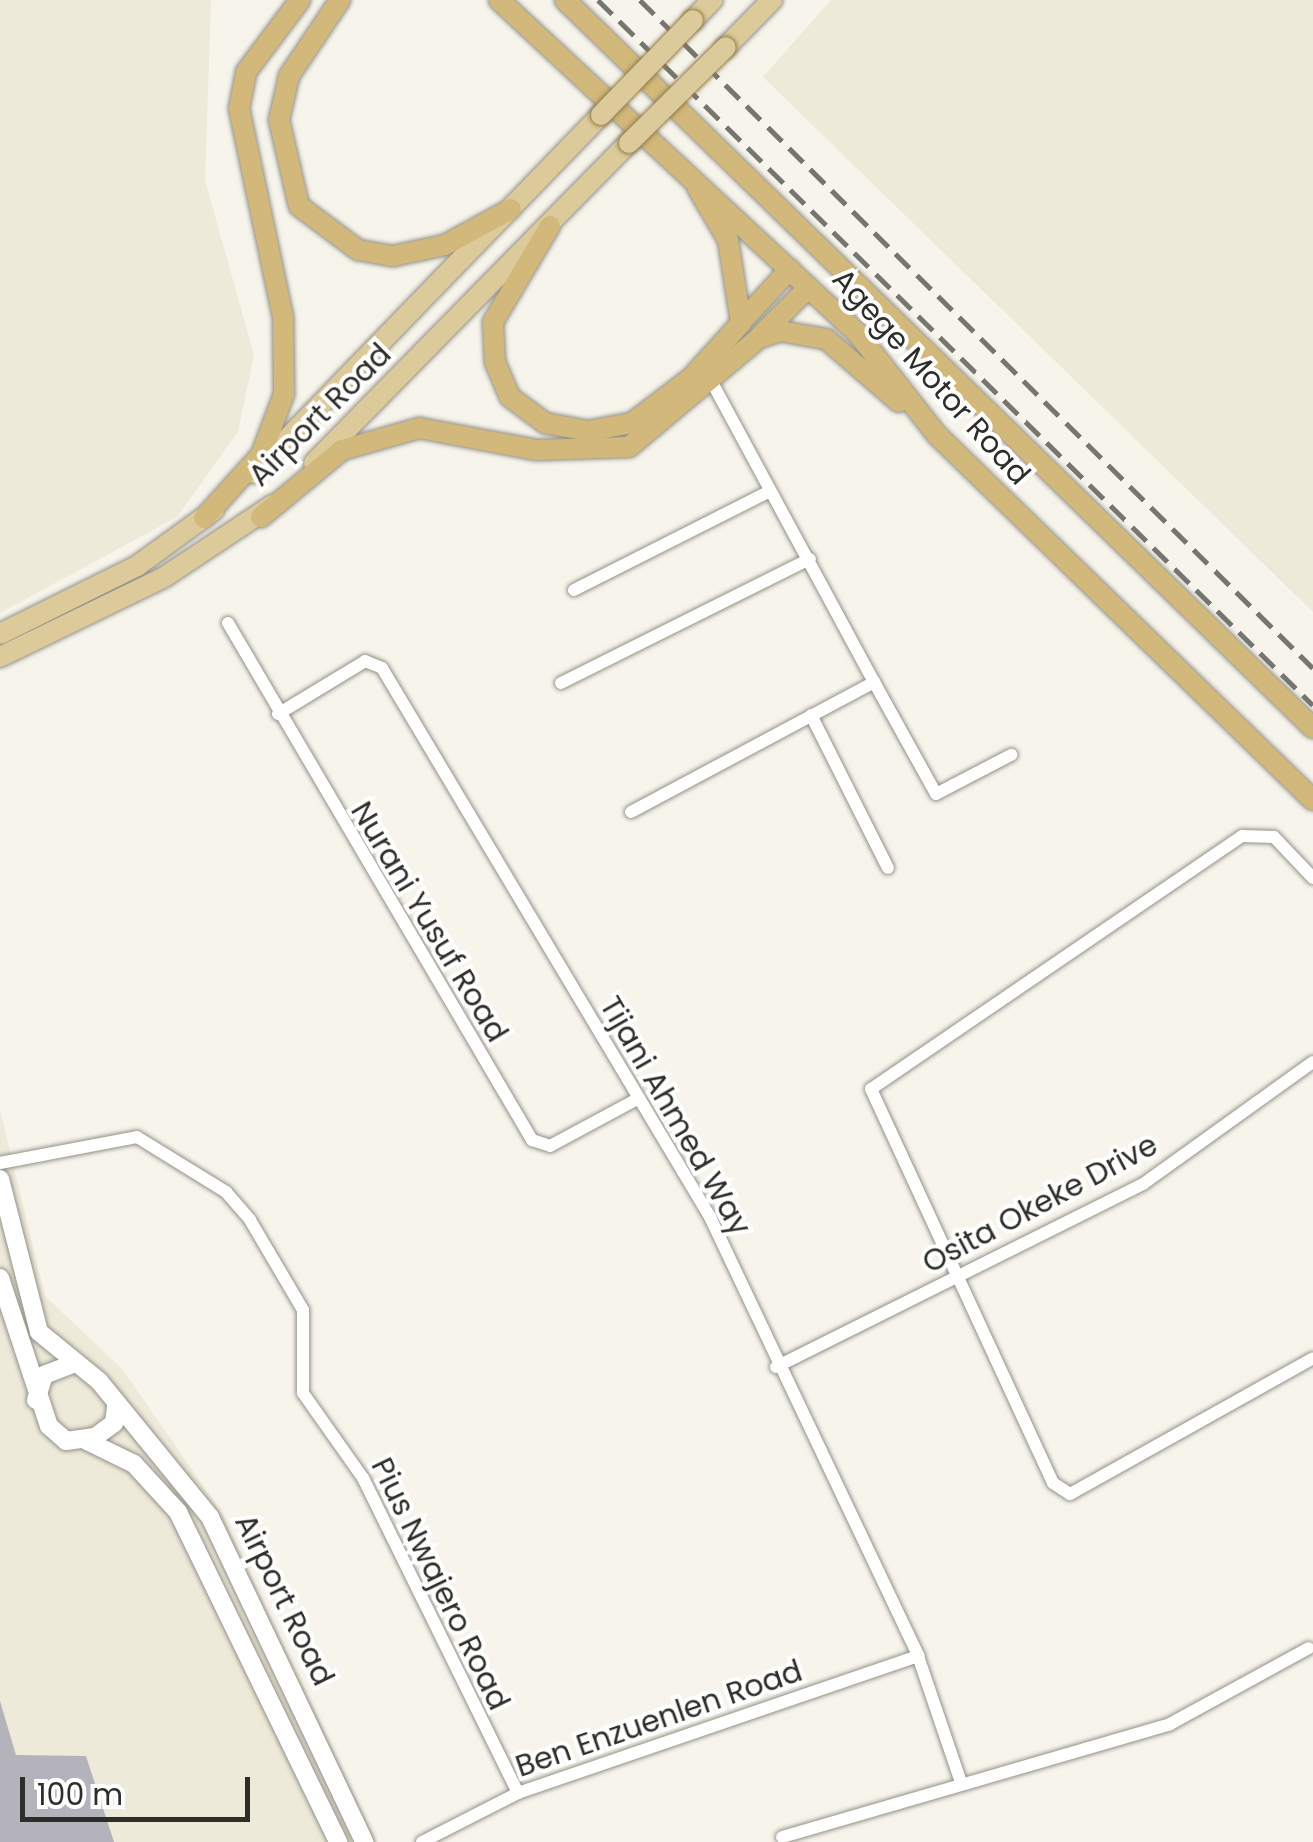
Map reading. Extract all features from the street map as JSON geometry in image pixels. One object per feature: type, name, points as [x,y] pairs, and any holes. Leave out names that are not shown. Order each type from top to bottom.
[{"type":"highway","points":[[204,518],[262,455],[284,394],[283,317],[239,109],[246,72],[300,0]]},
{"type":"highway","points":[[340,0],[290,76],[279,120],[299,206],[358,250],[393,256],[445,245],[511,209]]},
{"type":"highway","name":"Agege Motor Road","points":[[565,0],[1313,728]]},
{"type":"highway","name":"Agege Motor Road","points":[[500,2],[681,162],[810,287],[936,435],[1313,800]]},
{"type":"highway","points":[[681,162],[728,240],[741,322]]},
{"type":"highway","points":[[550,226],[494,322],[494,362],[510,397],[545,423],[588,431],[632,423],[691,378],[790,268]]},
{"type":"highway","points":[[262,516],[342,450],[420,428],[537,450],[629,447],[713,384],[810,287]]},
{"type":"highway","points":[[759,338],[826,339],[936,435]]},
{"type":"main road","name":"Airport Road","points":[[0,634],[137,566],[204,518],[712,0]]},
{"type":"main road","name":"Airport Road","points":[[0,657],[163,578],[262,516],[772,0]]},
{"type":"main road","points":[[0,1179],[33,1319],[116,1406],[107,1432],[85,1440],[66,1441],[36,1400],[0,1278]]},
{"type":"main road","points":[[36,1400],[44,1375],[73,1364]]},
{"type":"main road","name":"Airport Road","points":[[116,1406],[180,1477],[238,1567],[364,1842]]},
{"type":"main road","name":"Airport Road","points":[[85,1440],[134,1464],[178,1512],[338,1842]]},
{"type":"street","points":[[713,384],[766,493],[810,559],[936,794],[1010,755]]},
{"type":"street","points":[[574,590],[766,493]]},
{"type":"street","points":[[561,682],[810,559]]},
{"type":"street","name":"Nurani Yusuf Road","points":[[228,624],[532,1140],[550,1146],[639,1098]]},
{"type":"street","name":"Tijani Ahmed Way","points":[[278,714],[375,661],[710,1217],[776,1368],[918,1656],[961,1782]]},
{"type":"street","points":[[630,812],[874,682]]},
{"type":"street","points":[[811,715],[888,868]]},
{"type":"street","points":[[1313,878],[1274,837],[1242,836],[881,1075],[874,1102],[1053,1483],[1070,1494],[1313,1358]]},
{"type":"street","name":"Osita Okeke Drive","points":[[776,1368],[1143,1184],[1313,1062]]},
{"type":"street","name":"Pius Nwajero Road","points":[[0,1164],[136,1136],[234,1200],[303,1310],[303,1393],[364,1478],[518,1793]]},
{"type":"street","points":[[782,1837],[1170,1724],[1309,1648]]},
{"type":"street","name":"Ben Enzuenlen Road","points":[[422,1842],[518,1793],[918,1656]]},
{"type":"shaded area","points":[[0,0],[211,0],[205,180],[254,355],[238,432],[177,517],[0,613]]},
{"type":"shaded area","points":[[831,0],[1313,0],[1313,612],[763,77]]},
{"type":"shaded area","points":[[0,1110],[45,1296],[123,1370],[222,1513],[377,1842],[0,1842]]},
{"type":"building","points":[[0,1701],[16,1755],[86,1756],[114,1842],[0,1842]]},
{"type":"railway","points":[[598,0],[1313,705]]},
{"type":"railway","points":[[640,0],[1313,668]]}]
